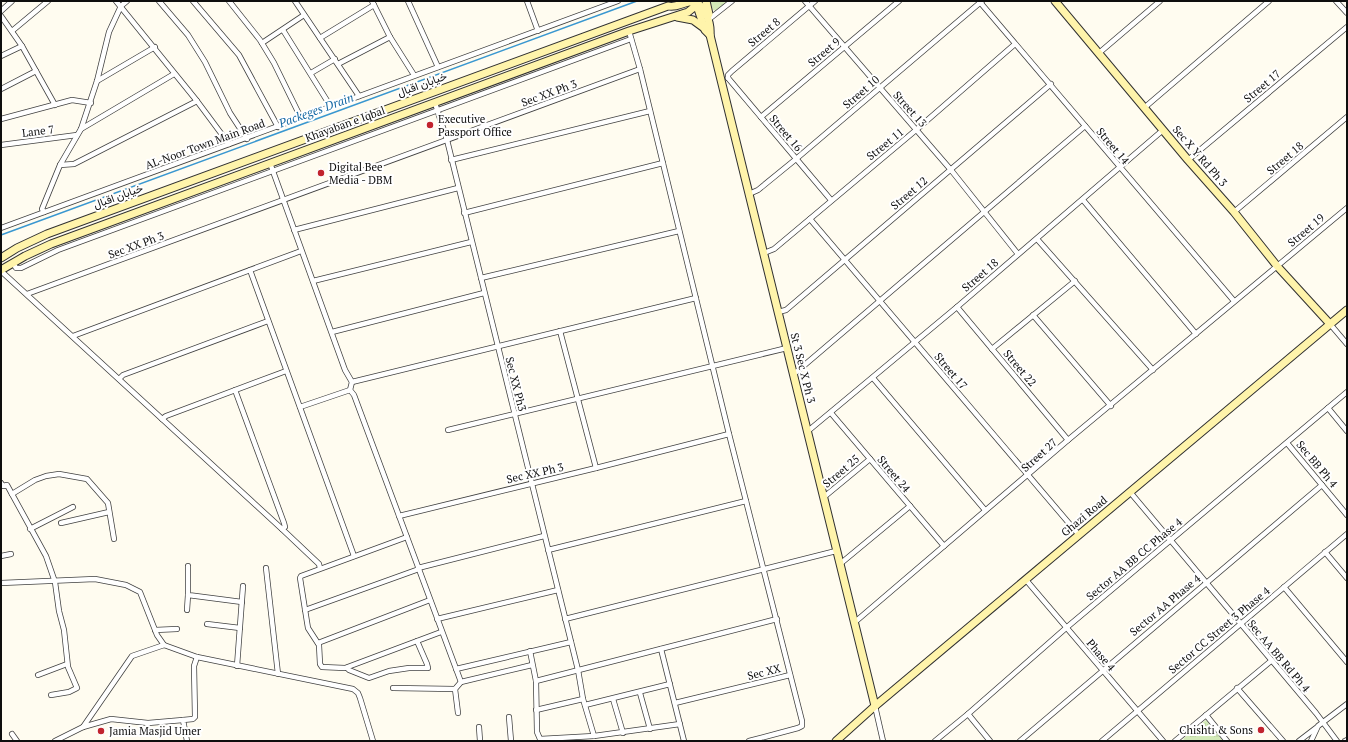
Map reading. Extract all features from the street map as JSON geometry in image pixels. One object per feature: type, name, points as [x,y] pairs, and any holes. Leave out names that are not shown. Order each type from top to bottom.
[{"type":"main road","points":[[668,6],[675,1]]},
{"type":"main road","points":[[706,1],[709,10],[708,20]]},
{"type":"main road","name":"Sec X Y Rd Ph 3","points":[[1055,1],[1188,160],[1234,212],[1277,266],[1330,324]]},
{"type":"main road","name":"خیابان اقبال","points":[[1,258],[17,248],[47,234],[668,6],[672,8],[689,2],[696,2]]},
{"type":"main road","name":"St 3 Sec X Ph 3","points":[[696,2],[702,7],[708,20],[708,32]]},
{"type":"main road","name":"St 3 Sec X Ph 3","points":[[696,2],[725,79],[749,194],[875,706]]},
{"type":"main road","name":"Khayaban e Iqbal","points":[[1,270],[47,246],[629,31],[691,11],[696,2]]},
{"type":"main road","points":[[673,17],[693,20],[708,32]]},
{"type":"main road","points":[[366,117],[369,127]]},
{"type":"main road","name":"Ghazi Road","points":[[836,741],[844,738],[875,706],[1347,310]]},
{"type":"street","points":[[1,11],[12,1]]},
{"type":"street","points":[[12,31],[48,1]]},
{"type":"street","points":[[116,1],[197,101],[229,144]]},
{"type":"street","points":[[44,212],[42,209],[60,165],[81,130],[91,103],[109,32],[120,6],[127,1]]},
{"type":"street","points":[[159,1],[191,40],[230,113],[247,139]]},
{"type":"street","points":[[193,1],[239,55],[278,127]]},
{"type":"street","points":[[229,1],[262,44],[287,88],[301,118]]},
{"type":"street","points":[[295,1],[358,96]]},
{"type":"street","points":[[408,1],[438,67]]},
{"type":"street","points":[[527,1],[538,31]]},
{"type":"street","name":"AL-Noor Town Main Road","points":[[1,228],[229,144],[247,139],[414,75],[618,1]]},
{"type":"street","points":[[708,20],[732,1]]},
{"type":"street","name":"Street 13","points":[[805,1],[844,48],[951,170],[1018,254]]},
{"type":"street","name":"Street 8","points":[[725,79],[732,71],[815,1]]},
{"type":"street","name":"Street 9","points":[[761,117],[899,1]]},
{"type":"street","name":"Street 14","points":[[980,1],[1234,301]]},
{"type":"street","name":"Street 10","points":[[749,194],[758,190],[796,159],[980,1]]},
{"type":"street","points":[[1099,53],[1160,1]]},
{"type":"street","points":[[1144,108],[1268,1]]},
{"type":"street","points":[[1336,1],[1347,14]]},
{"type":"street","points":[[320,38],[373,3],[390,37],[414,75]]},
{"type":"street","points":[[262,44],[304,15]]},
{"type":"street","points":[[1,16],[22,46],[55,105]]},
{"type":"street","name":"Street 17","points":[[1188,160],[1347,27]]},
{"type":"street","points":[[283,30],[331,107]]},
{"type":"street","points":[[629,31],[640,69],[729,434],[790,675]]},
{"type":"street","points":[[311,73],[390,37]]},
{"type":"street","points":[[13,263],[16,268],[21,268],[58,250],[631,39]]},
{"type":"street","name":"Street 11","points":[[764,253],[774,249],[916,130],[1015,44]]},
{"type":"street","points":[[1,56],[22,46]]},
{"type":"street","points":[[97,81],[154,47]]},
{"type":"street","name":"Sec XX Ph 3","points":[[27,294],[640,69]]},
{"type":"street","points":[[1,89],[36,71]]},
{"type":"street","points":[[81,130],[174,74]]},
{"type":"street","name":"Street 16","points":[[725,79],[761,117],[831,200]]},
{"type":"street","name":"Street 12","points":[[778,312],[786,310],[1050,84]]},
{"type":"street","points":[[1,119],[21,115],[72,100],[91,103]]},
{"type":"street","points":[[60,165],[74,164],[197,101]]},
{"type":"street","name":"Sec XX Ph3","points":[[435,103],[447,140],[578,670],[583,699],[594,736]]},
{"type":"street","points":[[451,160],[650,111]]},
{"type":"street","name":"Street 18","points":[[1234,212],[1347,117]]},
{"type":"street","points":[[794,374],[1085,126]]},
{"type":"street","name":"Street 18","points":[[808,431],[957,307],[1163,130]]},
{"type":"street","name":"Lane 7","points":[[1,145],[77,135]]},
{"type":"street","points":[[464,213],[663,163]]},
{"type":"street","points":[[270,164],[345,370],[349,380],[352,382]]},
{"type":"street","points":[[294,230],[458,188]]},
{"type":"street","points":[[1083,200],[1196,334]]},
{"type":"street","name":"Street 19","points":[[1234,301],[1347,208]]},
{"type":"street","name":"Street 17","points":[[810,218],[844,260],[1079,535]]},
{"type":"street","points":[[481,278],[679,231]]},
{"type":"street","points":[[1037,239],[1153,370]]},
{"type":"street","points":[[313,281],[472,242]]},
{"type":"street","points":[[73,336],[301,250]]},
{"type":"street","points":[[1,270],[282,529],[319,564],[320,568]]},
{"type":"street","points":[[250,270],[354,556]]},
{"type":"street","points":[[992,349],[1075,281]]},
{"type":"street","points":[[332,332],[484,293]]},
{"type":"street","points":[[352,382],[696,298]]},
{"type":"street","name":"Street 27","points":[[855,622],[985,510],[1028,476],[1068,440],[1111,406],[1234,301]]},
{"type":"street","name":"Street 22","points":[[957,307],[1068,440]]},
{"type":"street","points":[[1033,315],[1111,406]]},
{"type":"street","points":[[119,378],[123,375],[268,321]]},
{"type":"street","points":[[1330,324],[1347,344]]},
{"type":"street","points":[[560,331],[596,468]]},
{"type":"street","points":[[448,430],[787,348]]},
{"type":"street","points":[[162,419],[166,416],[286,372]]},
{"type":"street","points":[[873,378],[985,510]]},
{"type":"street","points":[[350,390],[352,382]]},
{"type":"street","points":[[235,390],[284,522],[285,527],[282,529]]},
{"type":"street","points":[[300,407],[350,390]]},
{"type":"street","points":[[350,390],[354,395],[441,632],[461,682]]},
{"type":"street","name":"Sector AA BB CC Phase 4","points":[[935,741],[1066,628],[1347,392]]},
{"type":"street","points":[[1328,408],[1347,431]]},
{"type":"street","name":"Street 24","points":[[831,413],[944,546]]},
{"type":"street","name":"Sec XX Ph 3","points":[[399,516],[729,434]]},
{"type":"street","name":"Sec BB Ph 4","points":[[1288,443],[1347,515]]},
{"type":"street","name":"Street 25","points":[[824,497],[870,459]]},
{"type":"street","points":[[12,494],[35,480],[46,476],[59,474],[87,479],[97,488],[108,503],[114,539]]},
{"type":"street","name":"Sector AA Phase 4","points":[[1020,741],[1322,484]]},
{"type":"street","points":[[2,486],[7,485],[12,494],[46,556],[55,582],[59,611],[64,630],[67,664],[77,688],[69,692],[51,695]]},
{"type":"street","name":"Sec AA BB Rd Ph 4","points":[[1130,492],[1323,721],[1337,741]]},
{"type":"street","points":[[548,550],[746,501]]},
{"type":"street","points":[[840,564],[910,506]]},
{"type":"street","points":[[30,529],[73,507]]},
{"type":"street","points":[[61,523],[109,512]]},
{"type":"street","name":"Sector CC Street 3 Phase 4","points":[[1102,741],[1347,534]]},
{"type":"street","points":[[305,610],[419,569],[544,536]]},
{"type":"street","points":[[407,537],[304,574],[300,578],[308,628],[318,643],[322,667],[342,669],[441,632]]},
{"type":"street","points":[[565,619],[836,551]]},
{"type":"street","points":[[1325,552],[1347,578]]},
{"type":"street","points":[[1,556],[11,554]]},
{"type":"street","points":[[187,610],[188,566]]},
{"type":"street","points":[[266,568],[278,674]]},
{"type":"street","points":[[1,583],[95,580],[126,585],[140,592],[164,645],[197,658],[353,689],[358,693],[360,698],[373,741]]},
{"type":"street","name":"Phase 4","points":[[1026,580],[1163,741]]},
{"type":"street","points":[[237,666],[243,586]]},
{"type":"street","points":[[1284,587],[1347,662]]},
{"type":"street","points":[[437,619],[558,590]]},
{"type":"street","points":[[188,595],[242,602]]},
{"type":"street","points":[[318,643],[430,600]]},
{"type":"street","points":[[536,681],[777,619]]},
{"type":"street","points":[[207,624],[240,628]]},
{"type":"street","points":[[156,630],[177,629]]},
{"type":"street","points":[[347,668],[369,678],[389,671],[408,668],[428,668],[417,641]]},
{"type":"street","points":[[456,669],[571,642]]},
{"type":"street","points":[[83,727],[132,656],[164,645]]},
{"type":"street","points":[[661,649],[684,741]]},
{"type":"street","points":[[530,651],[536,681],[537,732],[540,739],[623,733],[680,724]]},
{"type":"street","points":[[55,741],[83,727],[111,719],[148,722],[193,719],[195,717],[194,666],[197,658]]},
{"type":"street","points":[[1177,741],[1271,660]]},
{"type":"street","points":[[38,675],[67,664]]},
{"type":"street","points":[[458,713],[455,689],[461,682],[532,665]]},
{"type":"street","name":"Sec XX","points":[[675,703],[790,675],[802,726],[749,741]]},
{"type":"street","points":[[585,706],[670,684]]},
{"type":"street","points":[[393,688],[455,689]]},
{"type":"street","points":[[1237,688],[1283,741]]},
{"type":"street","points":[[640,693],[650,728]]},
{"type":"street","points":[[536,710],[583,699]]},
{"type":"street","points":[[613,699],[623,733]]},
{"type":"street","points":[[1299,741],[1347,704]]},
{"type":"street","points":[[875,706],[883,741]]},
{"type":"street","points":[[968,714],[990,741]]},
{"type":"street","points":[[1206,715],[1227,741]]},
{"type":"street","points":[[509,717],[511,741]]},
{"type":"street","points":[[183,720],[187,741]]},
{"type":"street","points":[[479,727],[480,741]]},
{"type":"street","points":[[1310,741],[1316,728]]},
{"type":"street","points":[[12,734],[17,741]]},
{"type":"green space","points":[[710,1],[727,1],[716,11],[713,10]]},
{"type":"green space","points":[[1206,720],[1223,741],[1185,741],[1183,739]]},
{"type":"waterway","name":"Packeges Drain","points":[[1,235],[637,1]]},
{"type":"place","name":"Executive Passport Office","points":[[430,125]]},
{"type":"place","name":"Digital Bee Media - DBM","points":[[321,173]]},
{"type":"place","name":"Chishti & Sons","points":[[1261,730]]},
{"type":"place","name":"Jamia Masjid Umer","points":[[101,731]]}]
